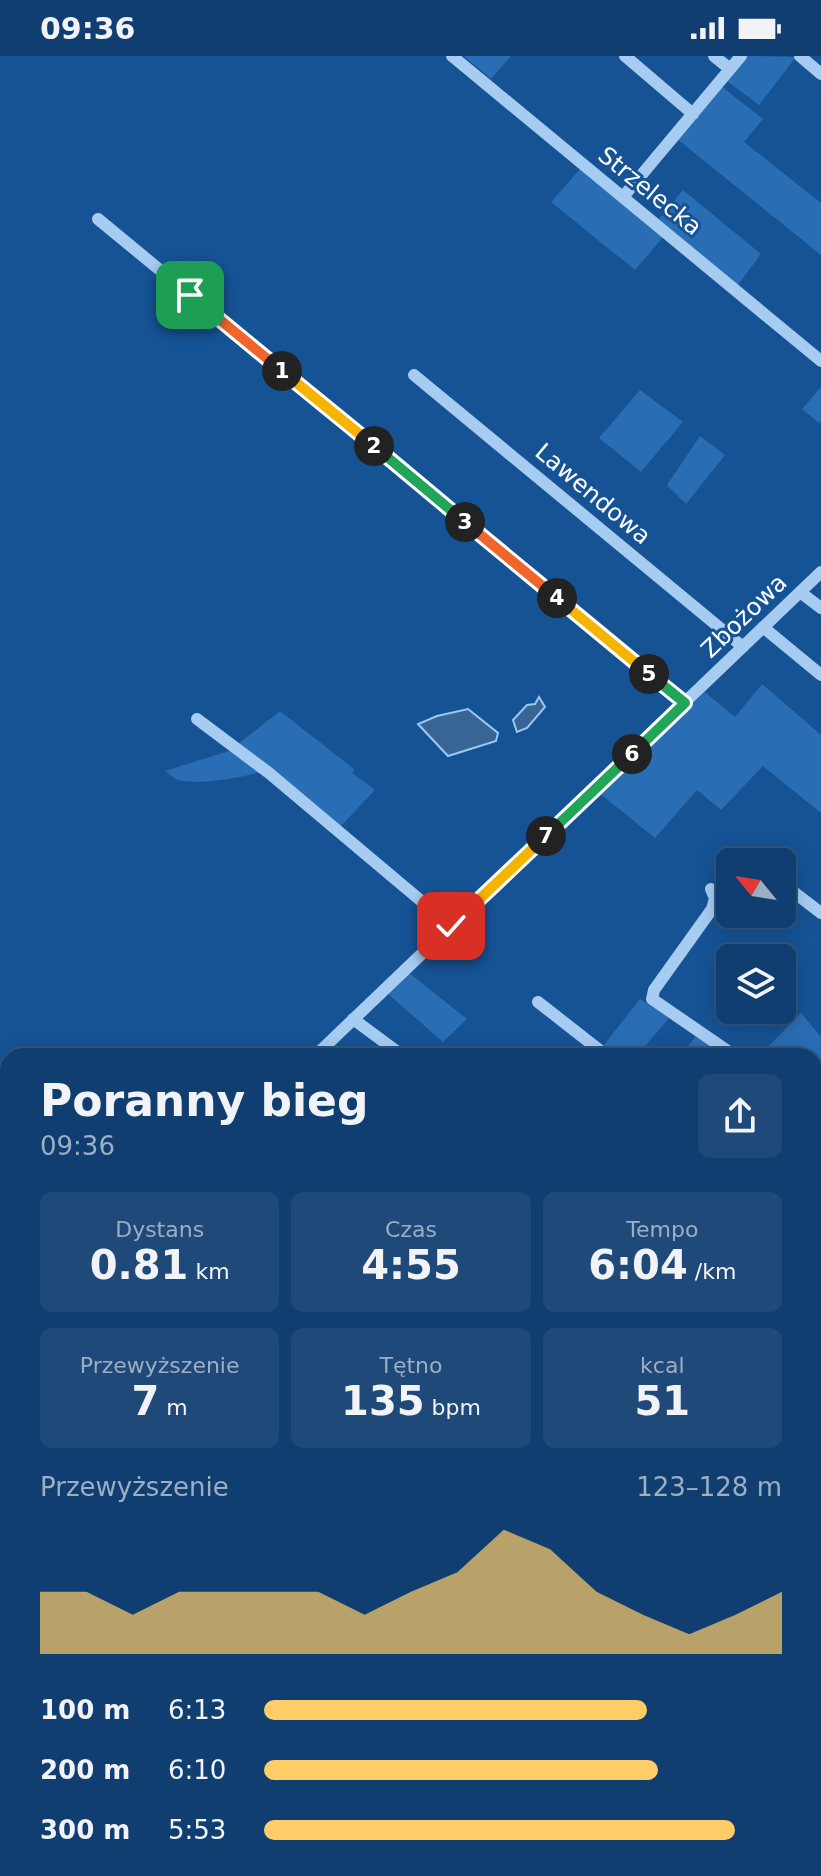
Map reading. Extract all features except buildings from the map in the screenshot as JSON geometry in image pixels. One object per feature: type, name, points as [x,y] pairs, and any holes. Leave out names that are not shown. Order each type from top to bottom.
[{"type":"street","name":"Strzelecka","points":[[452,56],[821,361]]},
{"type":"street","points":[[625,56],[693,114]]},
{"type":"street","points":[[714,56],[730,69]]},
{"type":"street","points":[[623,197],[741,56]]},
{"type":"street","points":[[800,56],[821,74]]},
{"type":"street","points":[[98,219],[685,703]]},
{"type":"street","name":"Lawendowa","points":[[414,375],[743,647]]},
{"type":"street","name":"Zbożowa","points":[[323,1048],[821,572]]},
{"type":"street","points":[[800,592],[821,608]]},
{"type":"street","points":[[763,627],[821,675]]},
{"type":"street","points":[[197,719],[269,773],[451,926]]},
{"type":"street","points":[[711,889],[715,898],[712,909],[654,990],[652,999],[723,1048]]},
{"type":"street","points":[[796,894],[821,913]]},
{"type":"street","points":[[538,1002],[597,1048]]},
{"type":"street","points":[[353,1019],[392,1048]]},
{"type":"shaded area","points":[[464,56],[511,56],[491,79]]},
{"type":"shaded area","points":[[747,56],[796,57],[759,105],[727,81]]},
{"type":"shaded area","points":[[721,86],[763,119],[744,142],[821,203],[821,255],[677,139]]},
{"type":"shaded area","points":[[581,168],[664,236],[635,270],[551,202]]},
{"type":"shaded area","points":[[683,190],[761,254],[737,286],[659,219]]},
{"type":"shaded area","points":[[821,387],[821,421],[819,423],[802,409]]},
{"type":"shaded area","points":[[640,390],[683,422],[641,472],[599,438]]},
{"type":"shaded area","points":[[700,436],[725,455],[686,504],[667,485]]},
{"type":"shaded area","points":[[762,684],[821,735],[821,813],[763,766],[721,810],[697,790],[655,838],[598,792],[705,692],[735,717]]},
{"type":"shaded area","points":[[539,697],[545,707],[527,728],[517,732],[513,720],[527,705],[535,704]]},
{"type":"shaded area","points":[[468,709],[498,733],[496,741],[448,756],[418,724],[437,716]]},
{"type":"shaded area","points":[[280,711],[354,769],[352,773],[375,790],[340,827],[272,768],[238,777],[196,782],[176,779],[165,771],[229,751]]},
{"type":"shaded area","points":[[409,973],[467,1019],[443,1042],[387,993]]},
{"type":"shaded area","points":[[640,999],[669,1018],[644,1048],[607,1048],[604,1045]]},
{"type":"shaded area","points":[[801,1013],[821,1037],[821,1048],[767,1048],[790,1024],[796,1024],[796,1018]]},
{"type":"shaded area","points":[[696,1036],[715,1048],[686,1048]]},
{"type":"route","points":[[190,295],[685,703],[451,926]]}]
